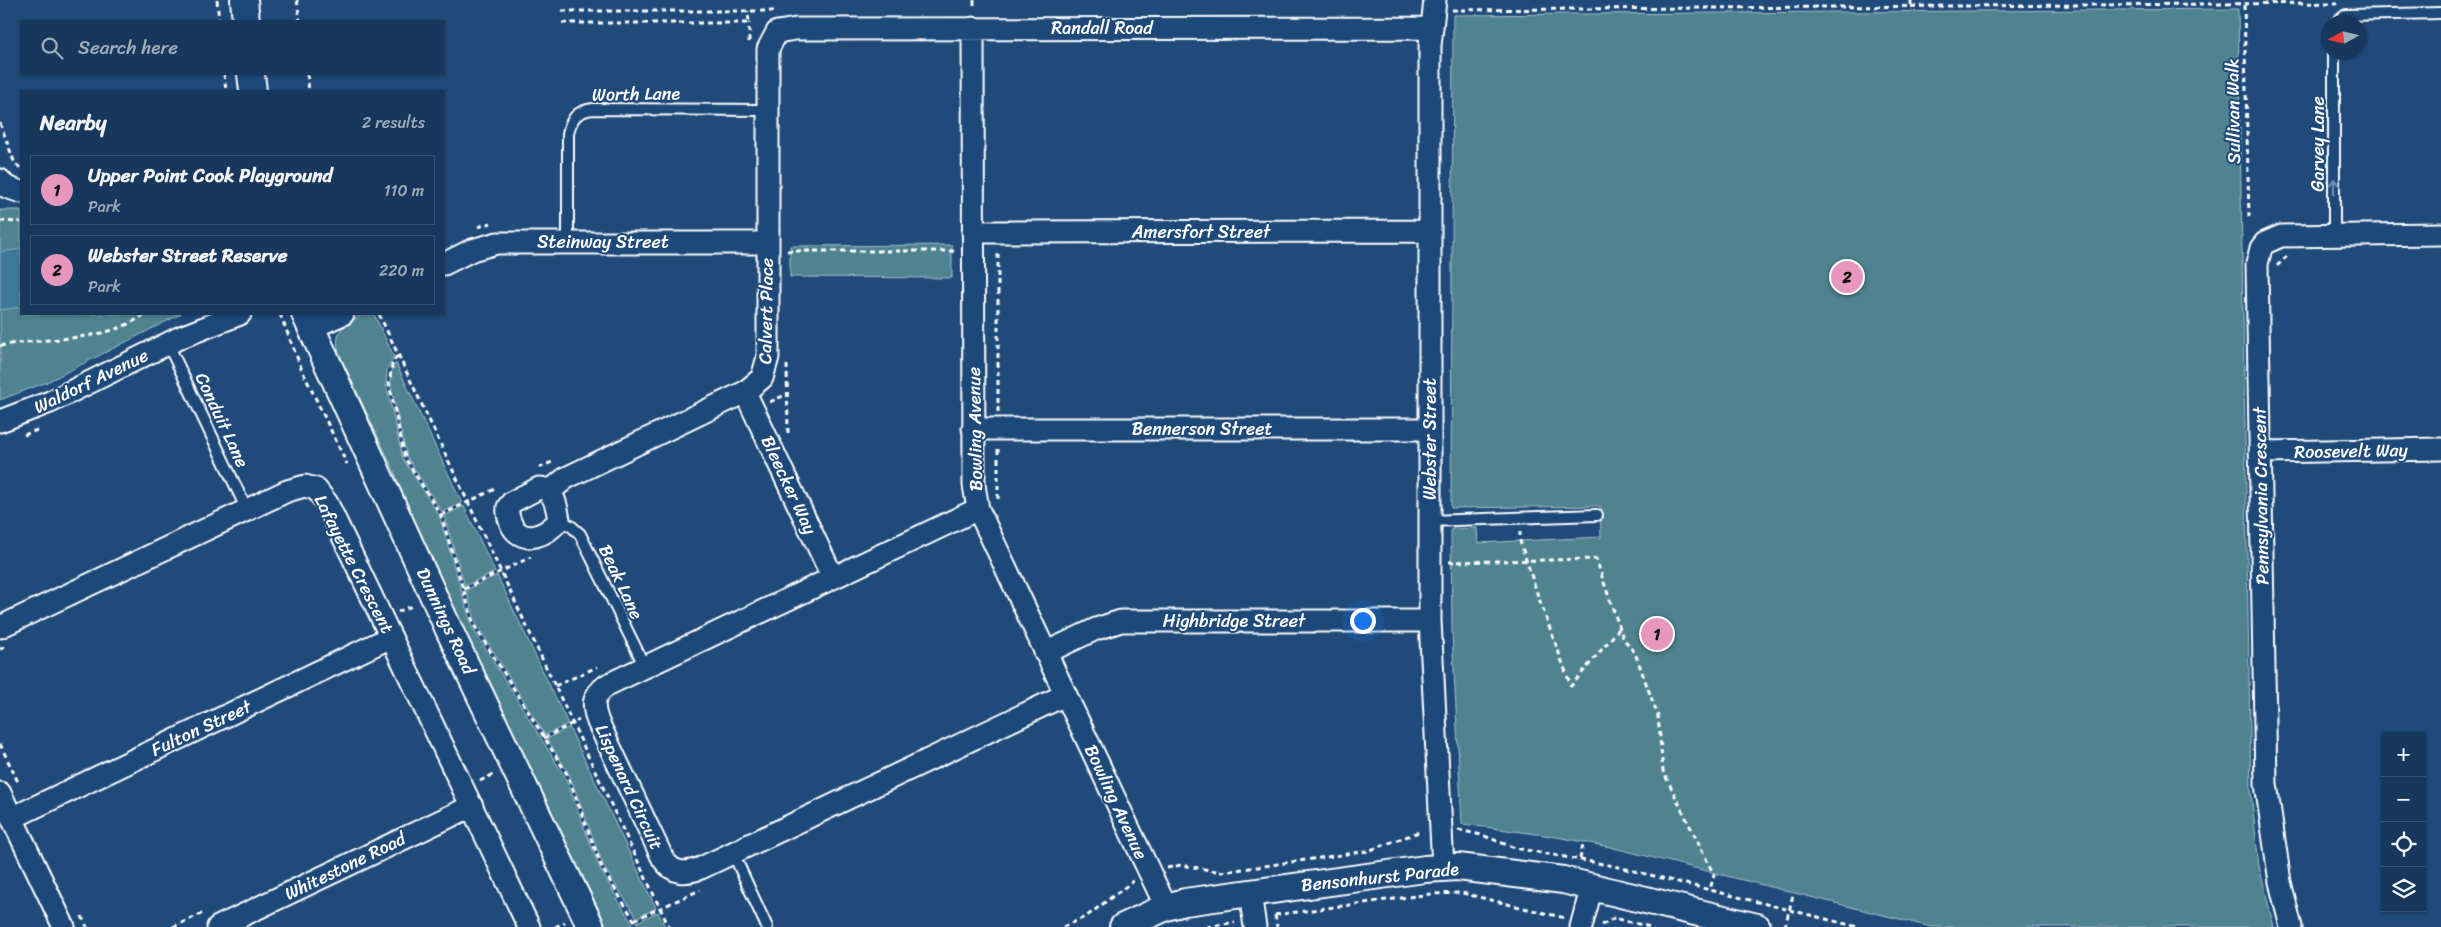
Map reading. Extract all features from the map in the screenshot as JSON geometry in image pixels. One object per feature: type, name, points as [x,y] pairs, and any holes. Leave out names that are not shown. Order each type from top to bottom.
[{"type":"street","points":[[244,0],[246,20]]},
{"type":"street","name":"Randall Road","points":[[775,34],[787,29],[980,17],[1431,9]]},
{"type":"street","name":"Webster Street","points":[[1431,9],[1430,621],[1443,867]]},
{"type":"street","name":"Bowling Avenue","points":[[980,17],[973,242],[974,485],[988,508],[1045,653],[1065,695],[1175,904]]},
{"type":"street","name":"Calvert Place","points":[[559,520],[550,529],[530,538],[523,538],[517,534],[507,512],[512,502],[539,488],[546,488],[550,491],[566,478],[749,401],[767,367],[777,242],[768,110],[768,49],[775,34]]},
{"type":"street","points":[[251,75],[253,90]]},
{"type":"street","points":[[0,180],[6,188],[20,192]]},
{"type":"street","name":"Amersfort Street","points":[[973,242],[1430,231]]},
{"type":"street","name":"Pennsylvania Crescent","points":[[2291,927],[2280,882],[2266,784],[2257,264],[2264,243],[2275,237],[2441,234]]},
{"type":"street","name":"Steinway Street","points":[[445,264],[472,250],[497,243],[777,242]]},
{"type":"street","name":"Waldorf Avenue","points":[[0,421],[68,394],[227,315]]},
{"type":"street","points":[[308,321],[338,315]]},
{"type":"street","name":"Dunnings Road","points":[[308,321],[450,632],[591,927]]},
{"type":"street","name":"Bleecker Way","points":[[749,401],[833,578]]},
{"type":"street","name":"Bennerson Street","points":[[973,429],[1430,429]]},
{"type":"street","name":"Roosevelt Way","points":[[2260,452],[2441,449]]},
{"type":"street","name":"Lafayette Crescent","points":[[0,627],[296,487],[316,489],[327,503],[529,927]]},
{"type":"street","points":[[550,491],[559,520]]},
{"type":"street","name":"Lispenard Circuit","points":[[988,508],[833,578],[607,685],[595,696],[593,707],[598,722],[663,859],[670,868],[677,872],[691,872],[1065,695]]},
{"type":"street","name":"Highbridge Street","points":[[1045,653],[1096,628],[1121,621],[1430,621]]},
{"type":"street","name":"Fulton Street","points":[[12,818],[391,637]]},
{"type":"street","points":[[0,793],[64,927]]},
{"type":"street","name":"Whitestone Road","points":[[218,927],[472,806]]},
{"type":"street","name":"Bensonhurst Parade","points":[[1123,927],[1175,904],[1443,867],[1537,876],[1592,886],[1757,927]]},
{"type":"street","points":[[1582,925],[1592,886]]},
{"type":"street","points":[[1250,893],[1255,927]]},
{"type":"lane","points":[[2346,15],[2441,13]]},
{"type":"lane","name":"Garvey Lane","points":[[2334,60],[2334,235]]},
{"type":"lane","name":"Worth Lane","points":[[568,242],[568,134],[573,117],[579,113],[593,109],[768,110]]},
{"type":"lane","name":"Conduit Lane","points":[[174,341],[247,510]]},
{"type":"lane","points":[[1430,521],[1597,515]]},
{"type":"lane","name":"Beak Lane","points":[[559,520],[571,526],[580,534],[645,667]]},
{"type":"lane","points":[[733,853],[767,927]]},
{"type":"path","points":[[217,0],[219,20]]},
{"type":"path","points":[[297,0],[300,20]]},
{"type":"path","points":[[974,0],[980,17]]},
{"type":"path","points":[[1911,0],[1911,8]]},
{"type":"path","points":[[1431,9],[1911,8],[2244,5],[2283,2],[2345,3]]},
{"type":"path","name":"Sullivan Walk","points":[[2244,5],[2248,218]]},
{"type":"path","points":[[562,11],[787,11]]},
{"type":"path","points":[[562,23],[749,23],[748,11]]},
{"type":"path","points":[[224,75],[226,90]]},
{"type":"path","points":[[306,75],[309,90]]},
{"type":"path","points":[[0,123],[15,164],[20,167]]},
{"type":"path","points":[[0,221],[20,222]]},
{"type":"path","points":[[477,227],[485,223],[494,223]]},
{"type":"path","points":[[777,242],[787,251],[973,242],[998,242],[1008,251]]},
{"type":"path","points":[[988,508],[998,429],[998,242]]},
{"type":"path","points":[[787,251],[787,256]]},
{"type":"path","points":[[2278,275],[2277,265],[2287,256],[2296,255]]},
{"type":"path","points":[[0,346],[104,333],[126,326],[143,315]]},
{"type":"path","points":[[380,315],[467,503],[669,927]]},
{"type":"path","points":[[398,355],[392,365],[389,384],[405,458],[441,515],[474,625],[567,774],[602,868],[634,920],[636,927]]},
{"type":"path","points":[[787,356],[788,437]]},
{"type":"path","points":[[749,401],[787,394]]},
{"type":"path","points":[[538,469],[556,460]]},
{"type":"path","points":[[441,515],[503,486]]},
{"type":"path","points":[[1519,517],[1520,541],[1545,618],[1571,686],[1620,629]]},
{"type":"path","points":[[464,589],[535,555]]},
{"type":"path","points":[[1449,562],[1596,559],[1625,643],[1634,653],[1658,716],[1663,771],[1714,875],[1710,890]]},
{"type":"path","points":[[544,738],[572,724]]},
{"type":"path","points":[[1421,823],[1422,832]]},
{"type":"path","points":[[1460,830],[1515,848],[1576,857],[1858,927]]},
{"type":"path","points":[[1181,865],[1222,872],[1368,851],[1416,833]]},
{"type":"path","points":[[1170,866],[1175,904]]},
{"type":"path","points":[[1063,927],[1087,916],[1127,884]]},
{"type":"path","points":[[1275,915],[1431,894],[1462,893],[1582,925],[1602,926],[1614,918],[1650,927]]},
{"type":"path","points":[[1785,927],[1793,895]]},
{"type":"path","points":[[634,920],[660,909]]},
{"type":"path","points":[[183,922],[185,927]]},
{"type":"path","points":[[555,927],[565,922]]},
{"type":"green space","points":[[2238,9],[2251,792],[2259,866],[2274,927],[1931,927],[1610,847],[1551,836],[1462,824],[1452,632],[1451,529],[1477,528],[1478,543],[1601,537],[1600,506],[1451,508],[1453,15]]},
{"type":"green space","points":[[0,210],[20,210],[20,315],[179,315],[47,382],[0,400]]},
{"type":"green space","points":[[952,245],[952,278],[790,277],[790,246]]},
{"type":"green space","points":[[362,315],[374,315],[394,357],[387,370],[386,384],[403,459],[439,515],[472,627],[565,777],[600,869],[634,927],[602,927],[445,597],[393,469],[339,353],[339,333],[351,321]]},
{"type":"green space","points":[[396,363],[462,503],[442,512],[407,457],[391,388],[391,373]]},
{"type":"green space","points":[[464,506],[495,572],[465,586],[444,516]]},
{"type":"green space","points":[[497,575],[568,724],[545,735],[477,625],[466,590]]},
{"type":"green space","points":[[569,727],[656,908],[637,918],[604,867],[569,774],[547,739]]},
{"type":"green space","points":[[658,912],[665,927],[639,927],[637,922]]},
{"type":"water","points":[[20,249],[20,307],[0,310],[0,252]]},
{"type":"place","name":"Webster Street Reserve","points":[[1847,277]]},
{"type":"place","name":"Upper Point Cook Playground","points":[[1657,634]]}]
